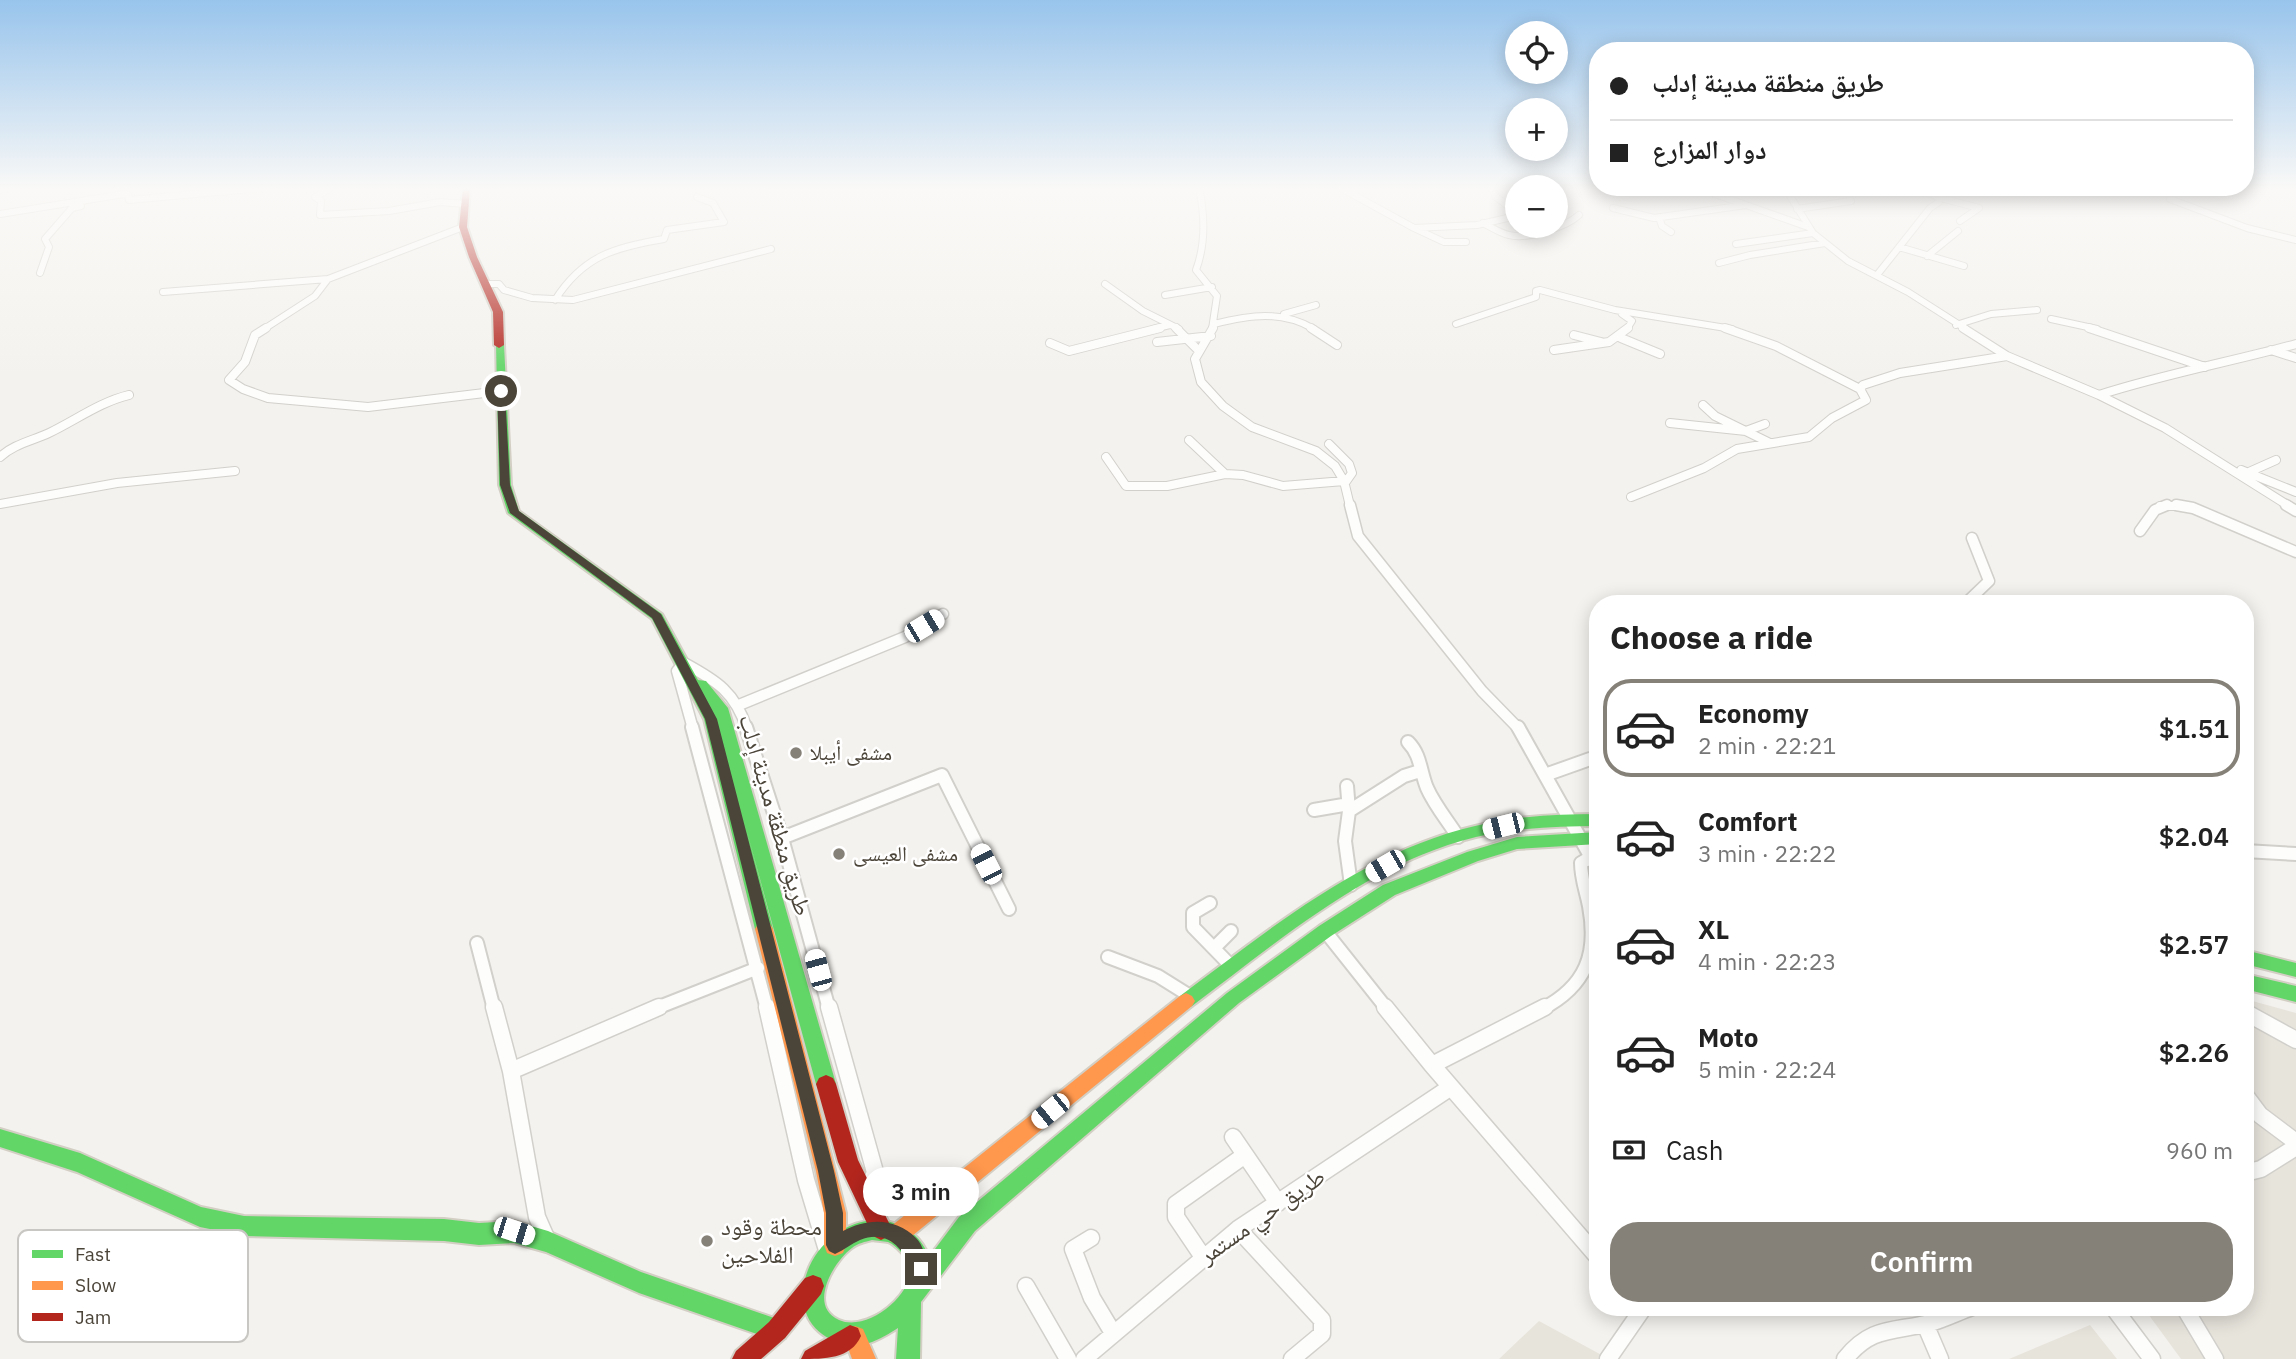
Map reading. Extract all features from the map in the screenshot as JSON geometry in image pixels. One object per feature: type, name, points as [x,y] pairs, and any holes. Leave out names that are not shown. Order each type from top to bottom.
[{"type":"main road","name":"طريق منطقة مدينة إدلب","points":[[472,251],[498,312],[505,485],[514,513],[657,617],[684,663],[711,719],[826,1171],[835,1213],[831,1249]]},
{"type":"main road","name":"طريق منطقة مدينة إدلب","points":[[684,663],[721,708],[848,1162],[881,1229]]},
{"type":"main road","points":[[898,1234],[1190,996],[1351,885],[1426,847],[1458,837],[1503,826],[1567,819],[1589,820]]},
{"type":"main road","points":[[908,1359],[912,1305],[919,1288],[967,1224],[1233,998],[1325,931],[1389,890],[1473,856],[1517,843],[1589,839]]},
{"type":"main road","points":[[2254,959],[2296,970]]},
{"type":"main road","points":[[2254,983],[2296,995]]},
{"type":"main road","points":[[0,1139],[80,1163],[200,1217],[244,1226],[444,1230],[479,1234],[514,1231],[548,1242],[639,1282],[777,1330]]},
{"type":"main road","points":[[853,1336],[841,1334],[824,1323],[815,1306],[813,1286],[818,1268],[831,1249],[862,1230],[881,1229],[898,1234],[911,1244],[919,1260],[919,1288]]},
{"type":"main road","points":[[744,1359],[777,1330],[813,1286]]},
{"type":"main road","points":[[813,1359],[853,1336],[887,1329],[912,1305]]},
{"type":"main road","points":[[853,1336],[864,1359]]},
{"type":"street","points":[[40,273],[47,251]]},
{"type":"street","points":[[163,292],[328,279],[400,251]]},
{"type":"street","points":[[555,300],[562,286],[593,257],[605,251]]},
{"type":"street","points":[[485,284],[499,284],[504,290],[532,298],[573,300],[762,251]]},
{"type":"street","points":[[1201,251],[1196,270],[1217,296],[1211,336],[1195,359],[1201,382],[1214,398],[1252,428],[1316,451],[1335,466],[1344,482],[1358,536],[1482,691],[1517,723],[1567,819],[1589,852]]},
{"type":"street","points":[[1719,263],[1772,251]]},
{"type":"street","points":[[1836,251],[1848,261],[1908,292],[2007,356],[2099,395],[2165,428],[2296,511]]},
{"type":"street","points":[[1877,275],[1896,251]]},
{"type":"street","points":[[1913,251],[1964,266]]},
{"type":"street","points":[[1927,256],[1933,251]]},
{"type":"street","points":[[328,279],[315,296],[255,335],[245,362],[229,380],[243,389],[268,398],[368,407],[501,391]]},
{"type":"street","points":[[1105,284],[1143,311],[1188,337],[1199,351]]},
{"type":"street","points":[[1165,295],[1212,287]]},
{"type":"street","points":[[1456,324],[1492,312],[1514,301],[1536,297],[1537,290],[1615,310],[1743,332],[1860,389],[1866,400],[1832,418],[1809,437],[1737,449],[1704,468],[1631,497]]},
{"type":"street","points":[[1214,324],[1259,313],[1284,314],[1315,305]]},
{"type":"street","points":[[1554,350],[1607,343],[1621,338],[1632,319],[1615,310]]},
{"type":"street","points":[[1956,324],[1991,314],[2036,310]]},
{"type":"street","points":[[1284,314],[1312,326],[1338,345]]},
{"type":"street","points":[[2051,319],[2100,330],[2208,368]]},
{"type":"street","points":[[1050,343],[1069,351],[1170,325]]},
{"type":"street","points":[[1574,335],[1607,343]]},
{"type":"street","points":[[1157,342],[1211,336]]},
{"type":"street","points":[[1621,338],[1660,354]]},
{"type":"street","points":[[2099,395],[2152,378],[2208,368],[2268,349],[2296,344]]},
{"type":"street","points":[[2268,349],[2296,358]]},
{"type":"street","points":[[1860,389],[1863,385],[1900,373],[2007,356]]},
{"type":"street","points":[[0,457],[10,448],[88,413],[108,400],[129,395]]},
{"type":"street","points":[[1703,405],[1715,416],[1770,443]]},
{"type":"street","points":[[1670,423],[1746,431],[1765,424]]},
{"type":"street","points":[[1189,440],[1225,474]]},
{"type":"street","points":[[1106,457],[1118,470],[1119,477],[1126,486],[1167,486],[1225,474],[1243,475],[1283,486],[1344,482],[1352,474],[1349,464],[1329,444]]},
{"type":"street","points":[[2249,472],[2276,460]]},
{"type":"street","points":[[2228,467],[2249,472],[2296,492]]},
{"type":"street","points":[[0,504],[110,482],[172,474],[235,471]]},
{"type":"street","points":[[2140,531],[2148,516],[2163,504],[2175,503],[2193,508],[2296,552]]},
{"type":"street","points":[[1972,538],[1989,581],[1974,595]]},
{"type":"street","points":[[739,705],[905,637],[943,614]]},
{"type":"street","points":[[831,1249],[806,1180],[758,968],[677,671],[684,663],[711,678],[739,705],[782,838],[875,1172],[866,1197]]},
{"type":"street","points":[[1408,742],[1418,752],[1420,771],[1427,793],[1458,837]]},
{"type":"street","points":[[1545,775],[1589,759]]},
{"type":"street","points":[[1314,810],[1349,808],[1404,776],[1420,771]]},
{"type":"street","points":[[782,838],[942,775],[1009,909]]},
{"type":"street","points":[[1347,786],[1349,808],[1345,841],[1351,885]]},
{"type":"street","points":[[2254,850],[2296,855]]},
{"type":"street","points":[[1589,863],[1581,863],[1589,909]]},
{"type":"street","points":[[1210,903],[1194,913],[1193,927],[1231,966]]},
{"type":"street","points":[[1214,948],[1231,931]]},
{"type":"street","points":[[1325,931],[1432,1065],[1589,1248]]},
{"type":"street","points":[[477,943],[511,1072],[537,1217],[548,1242]]},
{"type":"street","points":[[1108,957],[1158,976],[1190,996]]},
{"type":"street","points":[[1432,1065],[1562,998],[1578,984],[1589,960]]},
{"type":"street","points":[[511,1072],[620,1022],[758,968]]},
{"type":"street","points":[[2254,1017],[2296,1040]]},
{"type":"street","name":"طريق حي مستمر","points":[[1084,1359],[1238,1229],[1451,1087]]},
{"type":"street","points":[[2254,1107],[2296,1145],[2261,1169],[2254,1171]]},
{"type":"street","points":[[1233,1137],[1278,1203]]},
{"type":"street","points":[[1203,1257],[1176,1217],[1176,1204],[1245,1155]]},
{"type":"street","points":[[1238,1229],[1322,1320],[1322,1334],[1292,1359]]},
{"type":"street","points":[[1091,1238],[1073,1249],[1092,1298],[1113,1333]]},
{"type":"street","points":[[1026,1286],[1068,1359]]},
{"type":"street","points":[[1608,1359],[1638,1316]]},
{"type":"street","points":[[1845,1359],[1872,1333],[1890,1327],[1925,1324],[1947,1316]]},
{"type":"street","points":[[2120,1316],[2152,1359]]},
{"type":"street","points":[[2190,1316],[2216,1359]]},
{"type":"street","points":[[1925,1324],[1940,1359]]},
{"type":"shaded area","points":[[2254,1001],[2296,1013],[2296,1359],[2181,1359],[2150,1316],[2254,1316]]},
{"type":"shaded area","points":[[1539,1321],[1609,1359],[1499,1359]]},
{"type":"shaded area","points":[[2090,1325],[2117,1359],[2009,1359]]},
{"type":"traffic: fast","points":[[499,345],[505,485],[514,513],[657,617],[711,719],[764,929]]},
{"type":"traffic: fast","points":[[701,684],[721,708],[826,1084]]},
{"type":"traffic: fast","points":[[1186,1001],[1337,893],[1402,858],[1455,837],[1495,827],[1589,820]]},
{"type":"traffic: fast","points":[[919,1288],[967,1224],[1233,998],[1325,931],[1389,890],[1473,856],[1517,843],[1589,839]]},
{"type":"traffic: fast","points":[[2254,959],[2296,970]]},
{"type":"traffic: fast","points":[[2254,983],[2296,994]]},
{"type":"traffic: fast","points":[[0,1138],[80,1163],[200,1217],[244,1226],[444,1230],[479,1234],[514,1232],[548,1242],[639,1282],[777,1330]]},
{"type":"traffic: fast","points":[[872,1229],[898,1235],[915,1250],[921,1268],[917,1287],[906,1306],[890,1321],[870,1331],[849,1334],[829,1328],[815,1305],[816,1280],[821,1268],[847,1238],[872,1229]]},
{"type":"traffic: fast","points":[[908,1359],[911,1306]]},
{"type":"traffic: slow","points":[[764,929],[826,1171],[835,1213],[835,1245]]},
{"type":"traffic: slow","points":[[898,1234],[1186,1001]]},
{"type":"traffic: slow","points":[[855,1337],[864,1359]]},
{"type":"traffic: jam","points":[[471,251],[498,312],[499,345]]},
{"type":"traffic: jam","points":[[826,1084],[848,1162],[881,1229]]},
{"type":"traffic: jam","points":[[744,1359],[777,1330],[813,1286]]},
{"type":"traffic: jam","points":[[813,1359],[850,1336]]},
{"type":"place","name":"مشفى أيبلا","points":[[796,753]]},
{"type":"place","name":"مشفى العيسى","points":[[839,854]]},
{"type":"place","name":"محطة وقود الفلاحين","points":[[707,1241]]},
{"type":"route","points":[[501,391],[505,485],[514,513],[657,617],[684,663],[711,719],[826,1171],[835,1213],[835,1245],[843,1238],[862,1230],[890,1230],[911,1244],[921,1269]]}]
